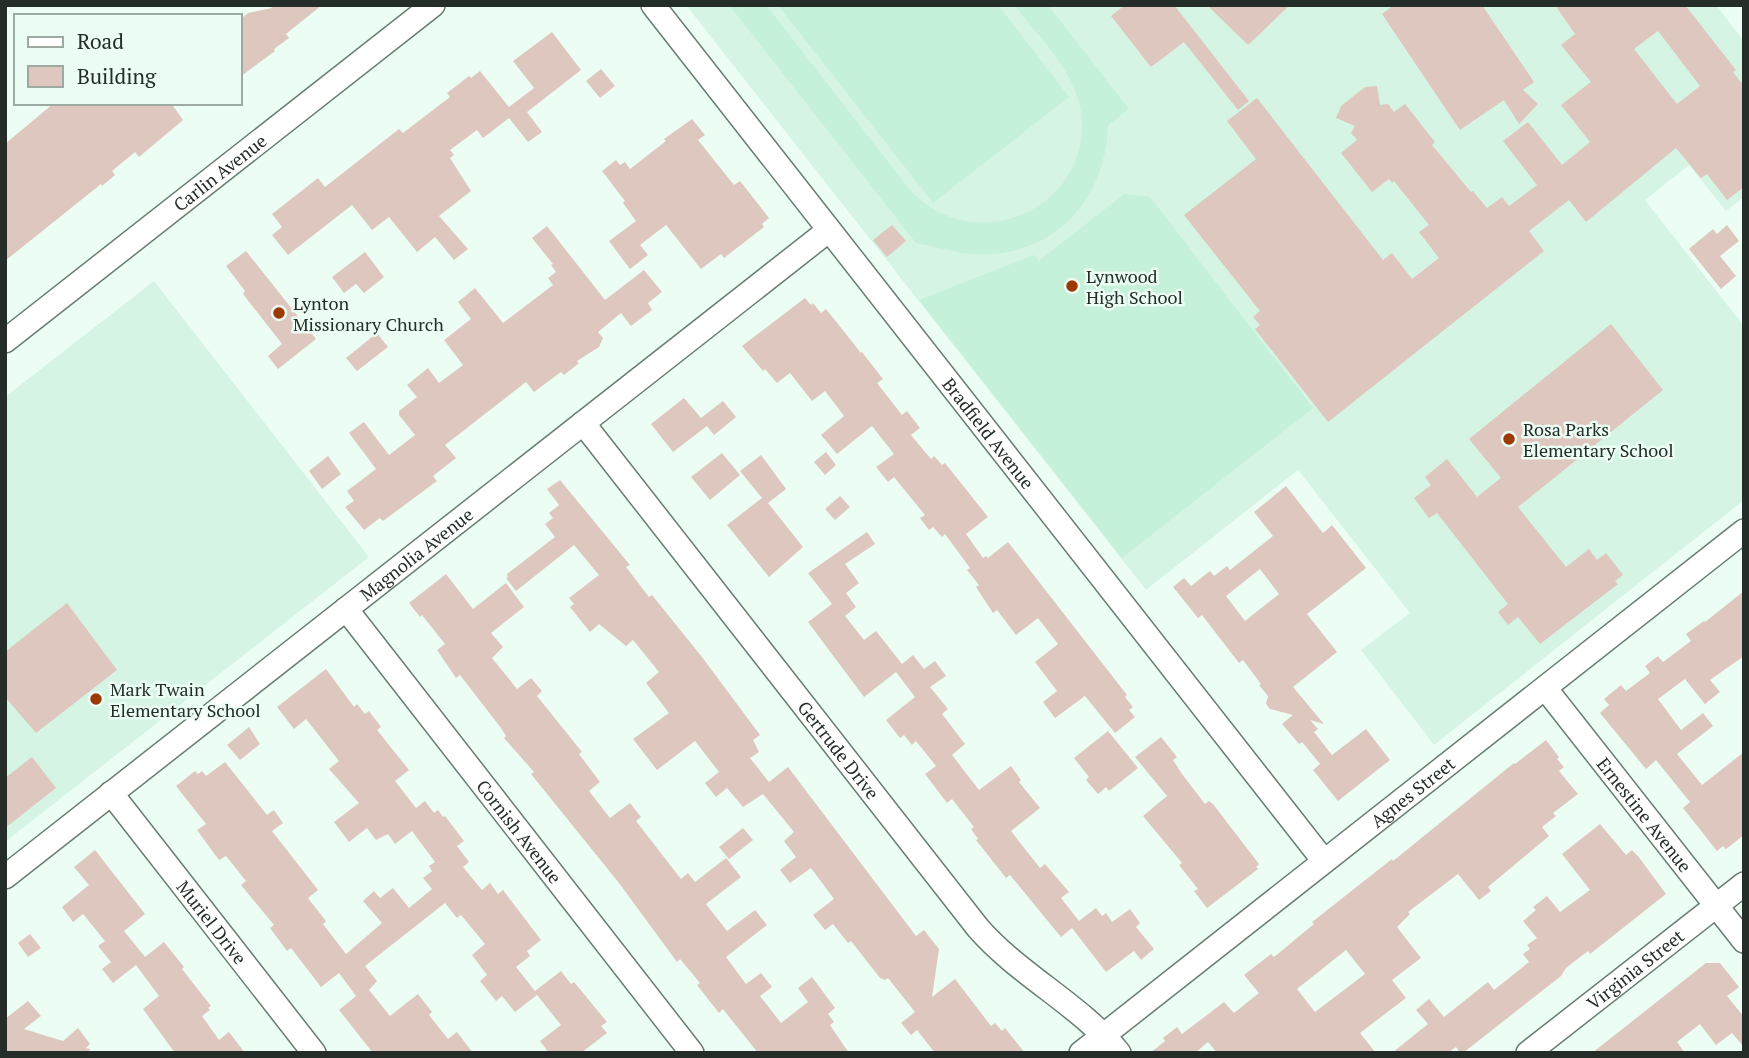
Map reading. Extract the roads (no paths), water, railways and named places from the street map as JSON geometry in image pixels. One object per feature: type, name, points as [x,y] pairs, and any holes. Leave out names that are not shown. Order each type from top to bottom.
[{"type":"street","name":"Bradfield Avenue","points":[[653,5],[1324,861]]},
{"type":"street","name":"Carlin Avenue","points":[[5,341],[423,8]]},
{"type":"street","name":"Magnolia Avenue","points":[[5,877],[829,230]]},
{"type":"street","name":"Gertrude Drive","points":[[583,423],[978,928],[1014,964],[1104,1034],[1119,1053]]},
{"type":"street","name":"Agnes Street","points":[[1081,1053],[1744,531]]},
{"type":"street","name":"Cornish Avenue","points":[[346,609],[692,1053]]},
{"type":"street","name":"Ernestine Avenue","points":[[1545,688],[1744,941]]},
{"type":"street","name":"Muriel Drive","points":[[111,793],[314,1053]]},
{"type":"street","name":"Virginia Street","points":[[1528,1053],[1744,884]]},
{"type":"place","name":"Lynwood High School","points":[[1072,286]]},
{"type":"place","name":"Lynton Missionary Church","points":[[279,313]]},
{"type":"place","name":"Rosa Parks Elementary School","points":[[1509,439]]},
{"type":"place","name":"Mark Twain Elementary School","points":[[96,699]]}]
